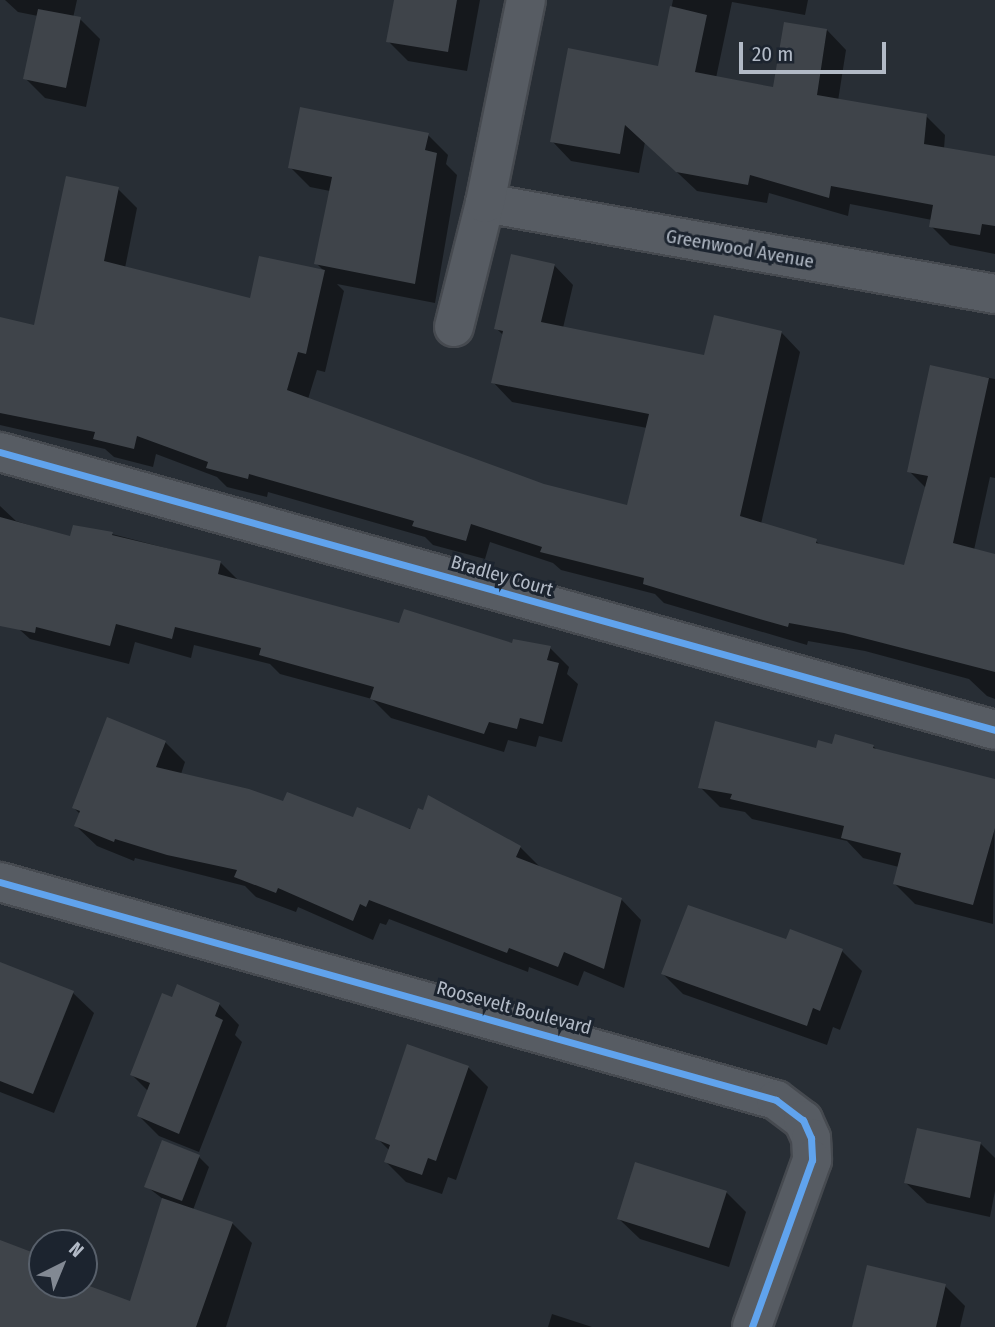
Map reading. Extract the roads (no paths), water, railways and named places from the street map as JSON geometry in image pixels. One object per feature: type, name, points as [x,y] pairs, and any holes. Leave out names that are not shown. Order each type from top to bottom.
[{"type":"street","points":[[454,327],[485,203],[526,0]]},
{"type":"street","name":"Greenwood Avenue","points":[[485,203],[995,294]]},
{"type":"street","name":"Bradley Court","points":[[0,452],[995,730]]},
{"type":"street","name":"Roosevelt Boulevard","points":[[0,882],[776,1100],[803,1120],[811,1138],[811,1160],[752,1327]]}]
